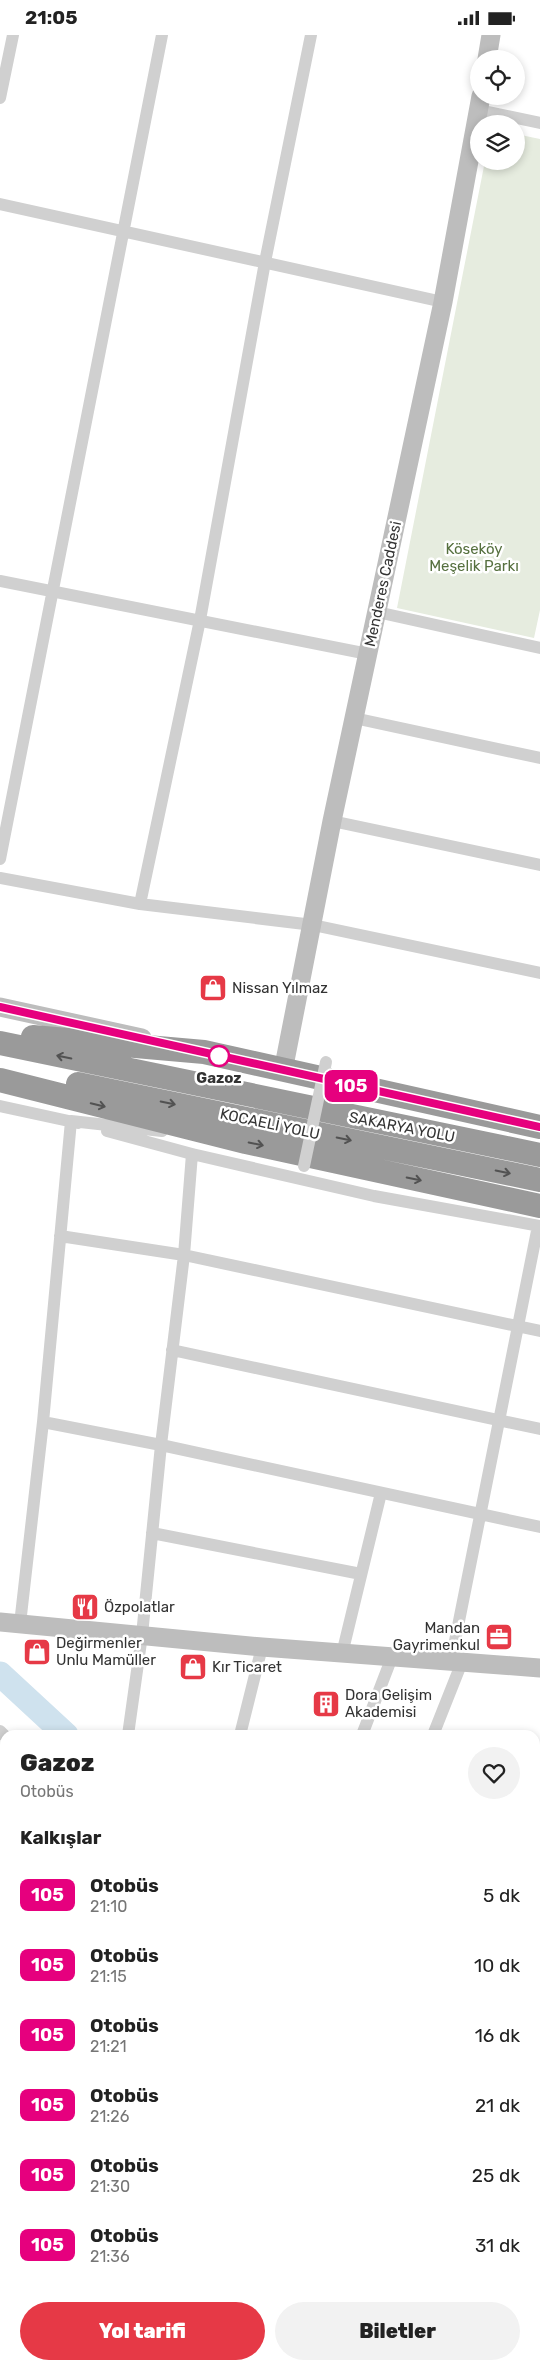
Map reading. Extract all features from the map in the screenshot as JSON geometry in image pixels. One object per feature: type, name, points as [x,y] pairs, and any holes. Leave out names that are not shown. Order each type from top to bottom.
[{"type":"highway","points":[[0,1034],[204,1052],[540,1127]]},
{"type":"highway","name":"SAKARYA YOLU","points":[[0,1043],[540,1155]]},
{"type":"highway","name":"KOCAELİ YOLU","points":[[0,1068],[540,1180]]},
{"type":"highway","points":[[0,1080],[539,1219]]},
{"type":"main road","points":[[488,50],[491,35]]},
{"type":"main road","name":"Menderes Caddesi","points":[[283,1071],[332,821],[443,302],[480,105]]},
{"type":"main road","points":[[0,1007],[204,1052]]},
{"type":"main road","points":[[0,1622],[342,1654],[540,1668]]},
{"type":"street","points":[[0,98],[13,35]]},
{"type":"street","points":[[0,859],[162,35]]},
{"type":"street","points":[[140,905],[200,620],[264,262],[311,35]]},
{"type":"street","points":[[486,105],[540,123]]},
{"type":"street","points":[[0,204],[443,302]]},
{"type":"street","points":[[0,581],[368,654]]},
{"type":"street","points":[[377,612],[540,648]]},
{"type":"street","points":[[354,718],[540,758]]},
{"type":"street","points":[[332,821],[540,865]]},
{"type":"street","points":[[0,878],[140,905],[313,925],[540,973]]},
{"type":"street","points":[[304,1166],[326,1062]]},
{"type":"street","points":[[0,1106],[70,1121],[192,1154],[374,1196],[539,1219],[480,1514],[457,1662],[435,1730]]},
{"type":"street","points":[[70,1121],[227,1138]]},
{"type":"street","points":[[20,1624],[42,1422],[70,1121]]},
{"type":"street","points":[[129,1730],[142,1635],[161,1445],[184,1255],[192,1154]]},
{"type":"street","points":[[60,1236],[184,1255],[540,1331]]},
{"type":"street","points":[[172,1350],[540,1429]]},
{"type":"street","points":[[42,1422],[161,1445],[540,1527]]},
{"type":"street","points":[[342,1654],[381,1493]]},
{"type":"street","points":[[152,1533],[361,1575]]},
{"type":"street","points":[[241,1730],[262,1647]]},
{"type":"street","points":[[364,1730],[392,1657]]},
{"type":"green space","name":"Köseköy Meşelik Parkı","points":[[525,136],[540,139],[540,610],[534,638],[397,608],[483,170],[525,170]]},
{"type":"waterway","points":[[0,1674],[61,1730]]},
{"type":"bus line","name":"105","points":[[0,1007],[540,1127]]},
{"type":"place","name":"Nissan Yılmaz","points":[[213,988]]},
{"type":"place","name":"Gazoz","points":[[219,1056]]},
{"type":"place","name":"Özpolatlar","points":[[85,1607]]},
{"type":"place","name":"Mandan Gayrimenkul","points":[[499,1637]]},
{"type":"place","name":"Değirmenler Unlu Mamüller","points":[[37,1652]]},
{"type":"place","name":"Kır Ticaret","points":[[193,1667]]},
{"type":"place","name":"Dora Gelişim Akademisi","points":[[326,1704]]}]
